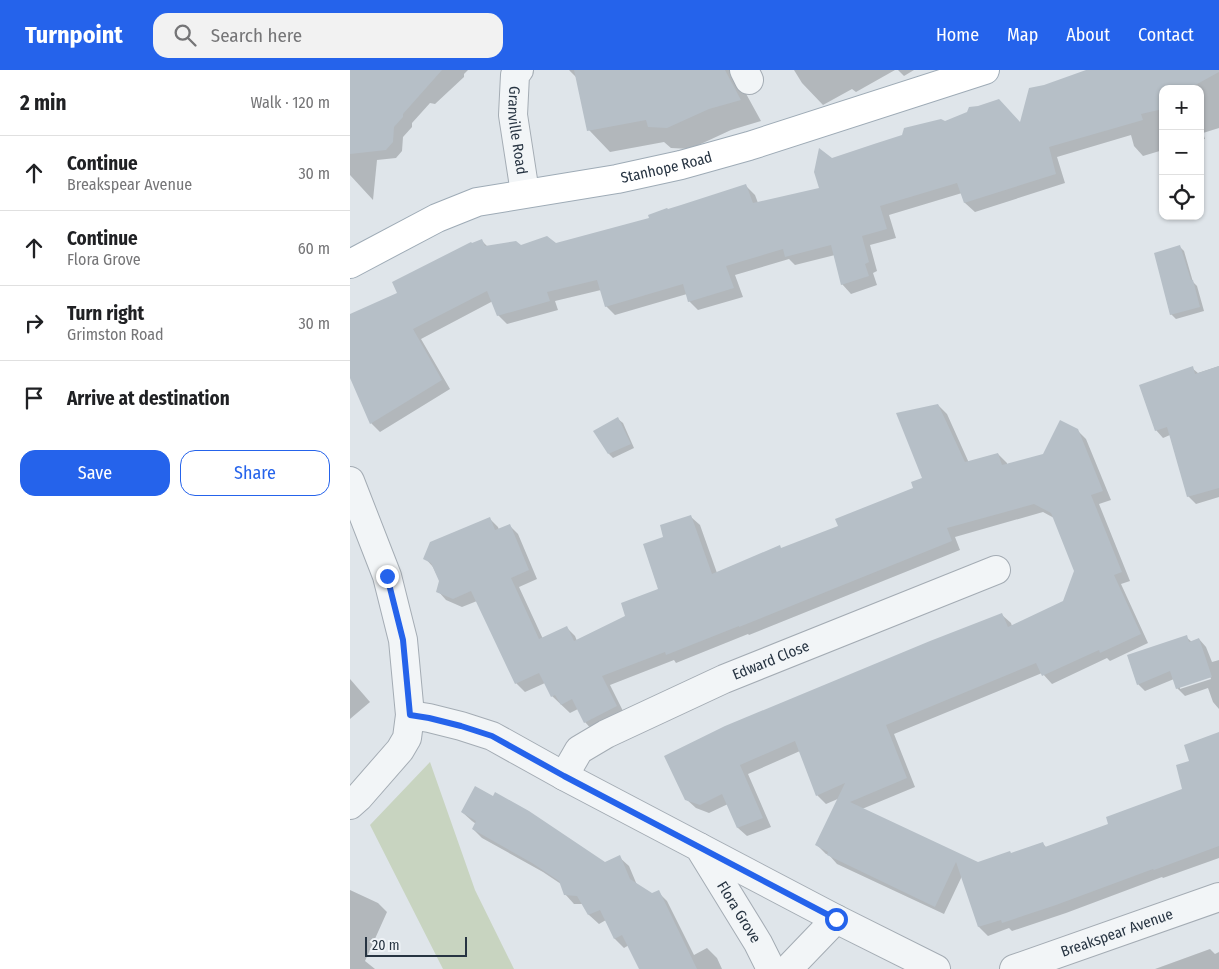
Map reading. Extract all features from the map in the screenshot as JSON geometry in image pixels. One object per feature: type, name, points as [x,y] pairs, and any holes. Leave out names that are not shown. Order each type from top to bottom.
[{"type":"main road","name":"Stanhope Road","points":[[350,264],[438,218],[477,202],[617,179],[681,166],[750,146],[985,70]]},
{"type":"street","name":"Granville Road","points":[[519,70],[515,75],[513,115],[524,193]]},
{"type":"street","points":[[350,481],[387,576],[403,640],[410,715],[407,738],[400,750],[350,805]]},
{"type":"street","name":"Edward Close","points":[[564,776],[579,750],[606,734],[724,679],[996,570]]},
{"type":"street","points":[[410,715],[461,726],[492,736],[836,919],[936,969]]},
{"type":"street","name":"Flora Grove","points":[[700,847],[758,943],[771,969]]},
{"type":"street","name":"Breakspear Avenue","points":[[1014,969],[1219,897]]},
{"type":"street","points":[[788,969],[836,919]]},
{"type":"green space","points":[[430,762],[475,890],[514,969],[443,969],[370,825]]},
{"type":"building","points":[[350,70],[442,70],[403,114],[403,117],[394,127],[393,142],[386,150],[350,154]]},
{"type":"building","points":[[574,70],[725,70],[741,100],[709,109],[667,128],[648,127],[646,120],[587,131]]},
{"type":"building","points":[[1086,70],[1219,70],[1219,72],[1195,85],[1159,85],[1159,110],[1141,114],[1143,120],[1049,147],[1056,174],[964,203],[957,183],[880,206],[887,229],[862,236],[869,262],[865,264],[869,276],[841,285],[831,245],[785,257],[783,249],[726,266],[734,288],[688,302],[683,284],[605,307],[597,280],[547,292],[550,301],[497,316],[487,291],[413,329],[442,380],[370,424],[350,378],[350,314],[397,293],[392,282],[471,242],[482,239],[485,246],[516,241],[521,245],[547,236],[556,243],[649,218],[648,215],[667,208],[746,184],[753,203],[819,188],[814,172],[819,148],[832,158],[902,135],[904,128],[941,119],[945,121],[967,112],[969,107],[999,99],[1020,122],[1029,88],[1044,85]]},
{"type":"building","points":[[1180,245],[1191,280],[1193,280],[1200,307],[1170,315],[1154,253]]},
{"type":"building","points":[[1193,366],[1195,374],[1219,366],[1219,488],[1187,497],[1167,427],[1155,431],[1139,385]]},
{"type":"building","points":[[938,404],[965,462],[998,453],[1002,465],[1043,454],[1060,420],[1078,429],[1103,491],[1091,495],[1122,572],[1114,575],[1141,634],[1100,653],[1099,650],[1042,676],[1036,663],[886,725],[907,778],[850,802],[978,862],[1043,842],[1045,847],[1108,824],[1106,817],[1182,789],[1176,765],[1189,761],[1184,745],[1219,732],[1219,846],[1056,905],[1002,923],[1001,920],[978,927],[956,862],[935,907],[827,855],[828,852],[815,845],[845,783],[816,796],[795,741],[740,765],[763,818],[737,828],[722,794],[700,805],[685,800],[664,756],[725,726],[1002,613],[1008,627],[1063,601],[1074,571],[1051,513],[1034,504],[947,528],[952,541],[739,627],[666,655],[665,652],[602,676],[617,706],[584,723],[572,699],[561,705],[555,695],[551,697],[539,673],[515,684],[471,591],[453,599],[436,592],[439,581],[431,563],[423,559],[430,542],[490,517],[495,530],[510,524],[529,570],[511,578],[539,639],[567,626],[574,641],[625,616],[621,603],[658,589],[643,544],[663,537],[660,525],[691,515],[712,574],[780,545],[781,548],[838,526],[835,519],[913,488],[911,482],[922,478],[896,413]]},
{"type":"building","points":[[618,417],[631,444],[608,454],[593,431]]},
{"type":"building","points":[[1187,635],[1189,642],[1199,638],[1212,677],[1176,689],[1170,671],[1137,685],[1127,655]]},
{"type":"building","points":[[475,786],[493,796],[495,792],[529,811],[605,862],[620,855],[630,879],[652,893],[659,890],[697,969],[639,969],[622,935],[614,939],[600,910],[588,915],[577,896],[564,895],[559,881],[532,863],[472,829],[476,821],[461,812]]},
{"type":"route","points":[[387,576],[403,640],[410,715],[461,726],[492,736],[836,919]]}]
